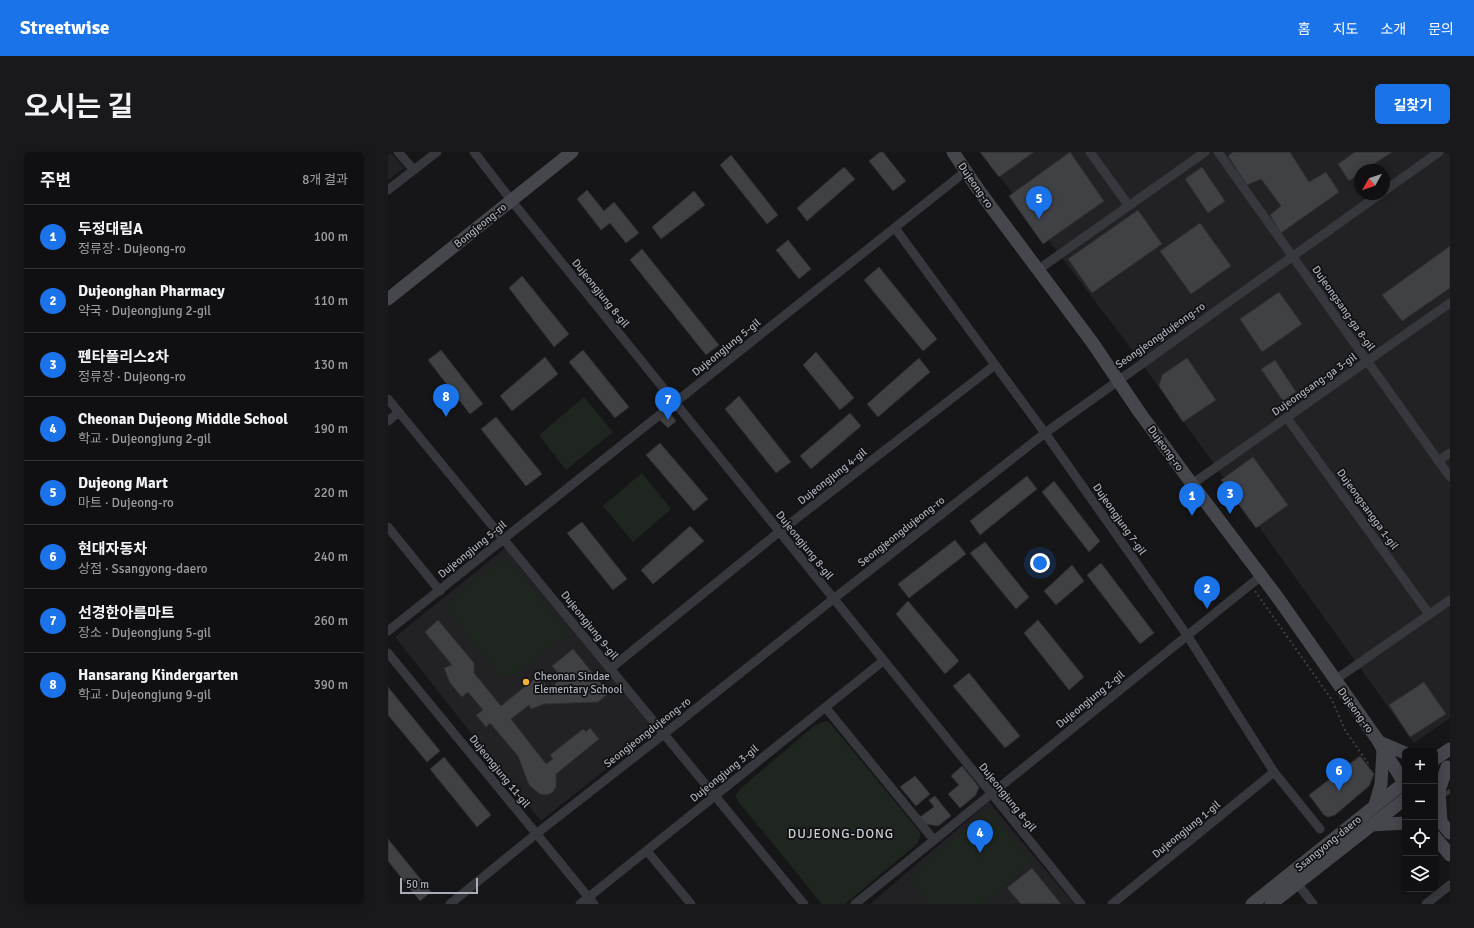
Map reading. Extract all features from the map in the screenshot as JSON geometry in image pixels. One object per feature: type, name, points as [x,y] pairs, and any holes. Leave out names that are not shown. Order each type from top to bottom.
[{"type":"street","points":[[398,152],[414,170]]},
{"type":"street","points":[[388,190],[437,152]]},
{"type":"street","name":"Dujeongjung 8-gil","points":[[474,152],[511,200],[883,661],[1081,904]]},
{"type":"street","name":"Bongjeong-ro","points":[[388,299],[572,152]]},
{"type":"street","name":"Dujeong-ro","points":[[953,152],[966,172],[1092,342],[1192,484],[1261,576],[1379,742],[1402,778]]},
{"type":"street","points":[[1090,152],[1128,206]]},
{"type":"street","points":[[1038,269],[1205,152]]},
{"type":"street","name":"Dujeongsang-ga 8-gil","points":[[1218,152],[1450,477]]},
{"type":"street","points":[[1390,187],[1439,152]]},
{"type":"street","name":"Dujeongjung 5-gil","points":[[388,631],[966,172]]},
{"type":"street","name":"Seongjeongdujeong-ro","points":[[450,904],[536,834],[1045,433],[1371,200]]},
{"type":"street","name":"Dujeongjung 7-gil","points":[[895,228],[1045,433],[1187,635],[1274,772],[1320,829]]},
{"type":"street","name":"Dujeongsang-ga 3-gil","points":[[1192,484],[1450,303]]},
{"type":"street","name":"Dujeongjung 4-gil","points":[[610,669],[779,532],[995,365]]},
{"type":"street","name":"Dujeongjung 9-gil","points":[[388,399],[804,904]]},
{"type":"street","points":[[388,421],[399,412]]},
{"type":"street","name":"Dujeongsangga 1-gil","points":[[1287,418],[1429,614]]},
{"type":"street","points":[[1438,461],[1450,453]]},
{"type":"street","points":[[388,527],[440,591]]},
{"type":"street","name":"Dujeongjung 2-gil","points":[[855,904],[1261,576]]},
{"type":"street","points":[[1335,680],[1450,600]]},
{"type":"street","name":"Dujeongjung 11-gil","points":[[388,653],[591,901]]},
{"type":"street","name":"Dujeongjung 3-gil","points":[[580,904],[591,901],[647,851],[883,661]]},
{"type":"street","points":[[826,708],[934,840]]},
{"type":"street","points":[[1375,805],[1382,781],[1383,752],[1379,742]]},
{"type":"street","points":[[1379,742],[1402,752]]},
{"type":"street","points":[[1438,757],[1450,749]]},
{"type":"street","points":[[1438,774],[1449,766]]},
{"type":"street","points":[[1449,766],[1439,791],[1445,794],[1438,819],[1450,833]]},
{"type":"street","name":"Dujeongjung 1-gil","points":[[1112,904],[1274,772]]},
{"type":"street","name":"Ssangyong-daero","points":[[1252,904],[1375,805],[1404,784]]},
{"type":"street","name":"Ssangyong-daero","points":[[1271,904],[1402,801]]},
{"type":"street","points":[[1372,825],[1402,823]]},
{"type":"street","points":[[1438,841],[1450,856]]},
{"type":"street","points":[[647,851],[691,904]]},
{"type":"street","points":[[1297,883],[1309,902]]},
{"type":"street","points":[[1426,904],[1450,885]]},
{"type":"path","points":[[1250,584],[1332,700],[1345,730],[1382,781]]},
{"type":"shaded area","points":[[388,152],[390,152],[404,168],[388,180]]},
{"type":"shaded area","points":[[981,152],[1450,152],[1450,718],[1414,743],[1130,347]]},
{"type":"shaded area","points":[[584,397],[613,432],[566,470],[539,435]]},
{"type":"shaded area","points":[[642,473],[671,509],[633,542],[603,506]]},
{"type":"shaded area","name":"Cheonan Sindae Elementary School","points":[[509,545],[658,728],[541,821],[395,637]]},
{"type":"shaded area","points":[[506,558],[569,632],[512,677],[506,679],[500,676],[444,607],[500,559]]},
{"type":"shaded area","points":[[826,721],[830,723],[920,832],[920,837],[917,844],[845,904],[822,904],[737,800],[736,795],[740,789],[814,726]]},
{"type":"shaded area","points":[[989,802],[1074,904],[870,904]]},
{"type":"shaded area","points":[[988,809],[1032,862],[982,904],[929,904],[908,879]]},
{"type":"building","points":[[880,152],[883,152],[906,181],[893,191],[869,161]]},
{"type":"building","points":[[980,152],[1034,152],[999,177]]},
{"type":"building","points":[[1070,152],[1104,201],[1043,244],[1009,196]]},
{"type":"building","points":[[1233,152],[1290,152],[1309,182],[1326,172],[1339,192],[1281,233],[1270,215],[1281,206],[1261,179],[1247,185],[1228,156]]},
{"type":"building","points":[[1355,152],[1392,152],[1374,164],[1354,164],[1354,177],[1349,181],[1338,164]]},
{"type":"building","points":[[731,155],[778,215],[767,224],[720,165]]},
{"type":"building","points":[[844,167],[855,179],[807,221],[797,208]]},
{"type":"building","points":[[1202,167],[1225,201],[1208,213],[1185,179]]},
{"type":"building","points":[[587,190],[604,211],[614,202],[639,233],[626,243],[610,223],[601,230],[577,199]]},
{"type":"building","points":[[694,191],[705,205],[661,239],[652,227]]},
{"type":"building","points":[[1138,210],[1162,244],[1092,293],[1068,259]]},
{"type":"building","points":[[1200,223],[1231,266],[1191,294],[1160,251]]},
{"type":"building","points":[[788,240],[811,269],[799,279],[776,250]]},
{"type":"building","points":[[1450,246],[1450,288],[1402,321],[1382,295]]},
{"type":"building","points":[[642,249],[719,345],[706,355],[630,260]]},
{"type":"building","points":[[879,267],[937,339],[923,351],[864,280]]},
{"type":"building","points":[[522,276],[569,334],[554,347],[509,288]]},
{"type":"building","points":[[1279,292],[1302,324],[1262,352],[1240,319]]},
{"type":"building","points":[[441,350],[483,404],[470,414],[428,360]]},
{"type":"building","points":[[583,350],[629,407],[615,418],[569,362]]},
{"type":"building","points":[[816,352],[854,398],[840,410],[803,365]]},
{"type":"building","points":[[545,357],[558,374],[512,411],[500,396]]},
{"type":"building","points":[[919,358],[930,372],[878,417],[867,404]]},
{"type":"building","points":[[1187,358],[1216,400],[1183,422],[1159,386],[1162,375]]},
{"type":"building","points":[[1275,360],[1296,392],[1283,401],[1261,369]]},
{"type":"building","points":[[739,396],[791,462],[776,473],[725,409]]},
{"type":"building","points":[[669,412],[676,421],[668,428],[660,420]]},
{"type":"building","points":[[850,413],[861,426],[811,469],[800,456]]},
{"type":"building","points":[[496,417],[542,474],[526,486],[481,429]]},
{"type":"building","points":[[660,443],[708,499],[694,511],[646,455]]},
{"type":"building","points":[[1253,457],[1288,505],[1256,528],[1221,480]]},
{"type":"building","points":[[1027,476],[1037,489],[980,535],[970,521]]},
{"type":"building","points":[[1054,481],[1100,541],[1089,552],[1042,492]]},
{"type":"building","points":[[582,522],[627,579],[613,590],[567,533]]},
{"type":"building","points":[[690,526],[704,541],[653,584],[641,570]]},
{"type":"building","points":[[955,540],[966,554],[909,598],[898,584]]},
{"type":"building","points":[[985,542],[1029,597],[1016,609],[970,553]]},
{"type":"building","points":[[1101,563],[1154,633],[1140,644],[1087,575]]},
{"type":"building","points":[[1072,565],[1084,581],[1056,605],[1044,591]]},
{"type":"building","points":[[908,601],[959,661],[945,674],[896,614]]},
{"type":"building","points":[[438,620],[474,663],[474,673],[501,706],[538,676],[549,689],[562,678],[552,666],[573,649],[609,693],[598,702],[544,704],[531,709],[529,705],[511,719],[546,764],[553,759],[550,755],[583,729],[586,732],[590,728],[599,739],[556,774],[556,787],[552,793],[546,795],[540,794],[529,785],[518,756],[490,723],[486,727],[476,715],[483,710],[468,692],[462,697],[450,683],[444,668],[452,665],[425,632]]},
{"type":"building","points":[[1038,620],[1084,677],[1069,690],[1024,633]]},
{"type":"building","points":[[969,673],[1020,736],[1005,748],[953,686]]},
{"type":"building","points":[[1424,682],[1446,714],[1410,737],[1389,705]]},
{"type":"building","points":[[388,687],[440,751],[427,762],[388,715]]},
{"type":"building","points":[[1360,756],[1374,774],[1369,786],[1335,815],[1328,817],[1324,815],[1309,795]]},
{"type":"building","points":[[444,757],[491,815],[477,827],[430,769]]},
{"type":"building","points":[[962,766],[979,787],[976,795],[960,808],[948,794],[959,785],[951,776]]},
{"type":"building","points":[[915,776],[930,794],[916,806],[900,787]]},
{"type":"building","points":[[935,796],[951,816],[938,826],[926,824],[920,817],[934,807],[929,800]]},
{"type":"building","points":[[388,839],[431,892],[420,901],[388,861]]},
{"type":"building","points":[[1032,868],[1061,904],[1021,904],[1007,888]]},
{"type":"place","name":"Dujeong Mart","points":[[1039,219]]},
{"type":"place","name":"Hansarang Kindergarten","points":[[446,417]]},
{"type":"place","name":"선경한아름마트","points":[[668,420]]},
{"type":"place","name":"펜타폴리스2차","points":[[1230,514]]},
{"type":"place","name":"두정대림A","points":[[1192,516]]},
{"type":"place","name":"Dujeonghan Pharmacy","points":[[1207,609]]},
{"type":"place","name":"Cheonan Sindae Elementary School","points":[[526,682]]},
{"type":"place","name":"현대자동차","points":[[1339,791]]},
{"type":"place","name":"Cheonan Dujeong Middle School","points":[[980,853]]},
{"type":"district","name":"DUJEONG-DONG","points":[[841,833]]}]
